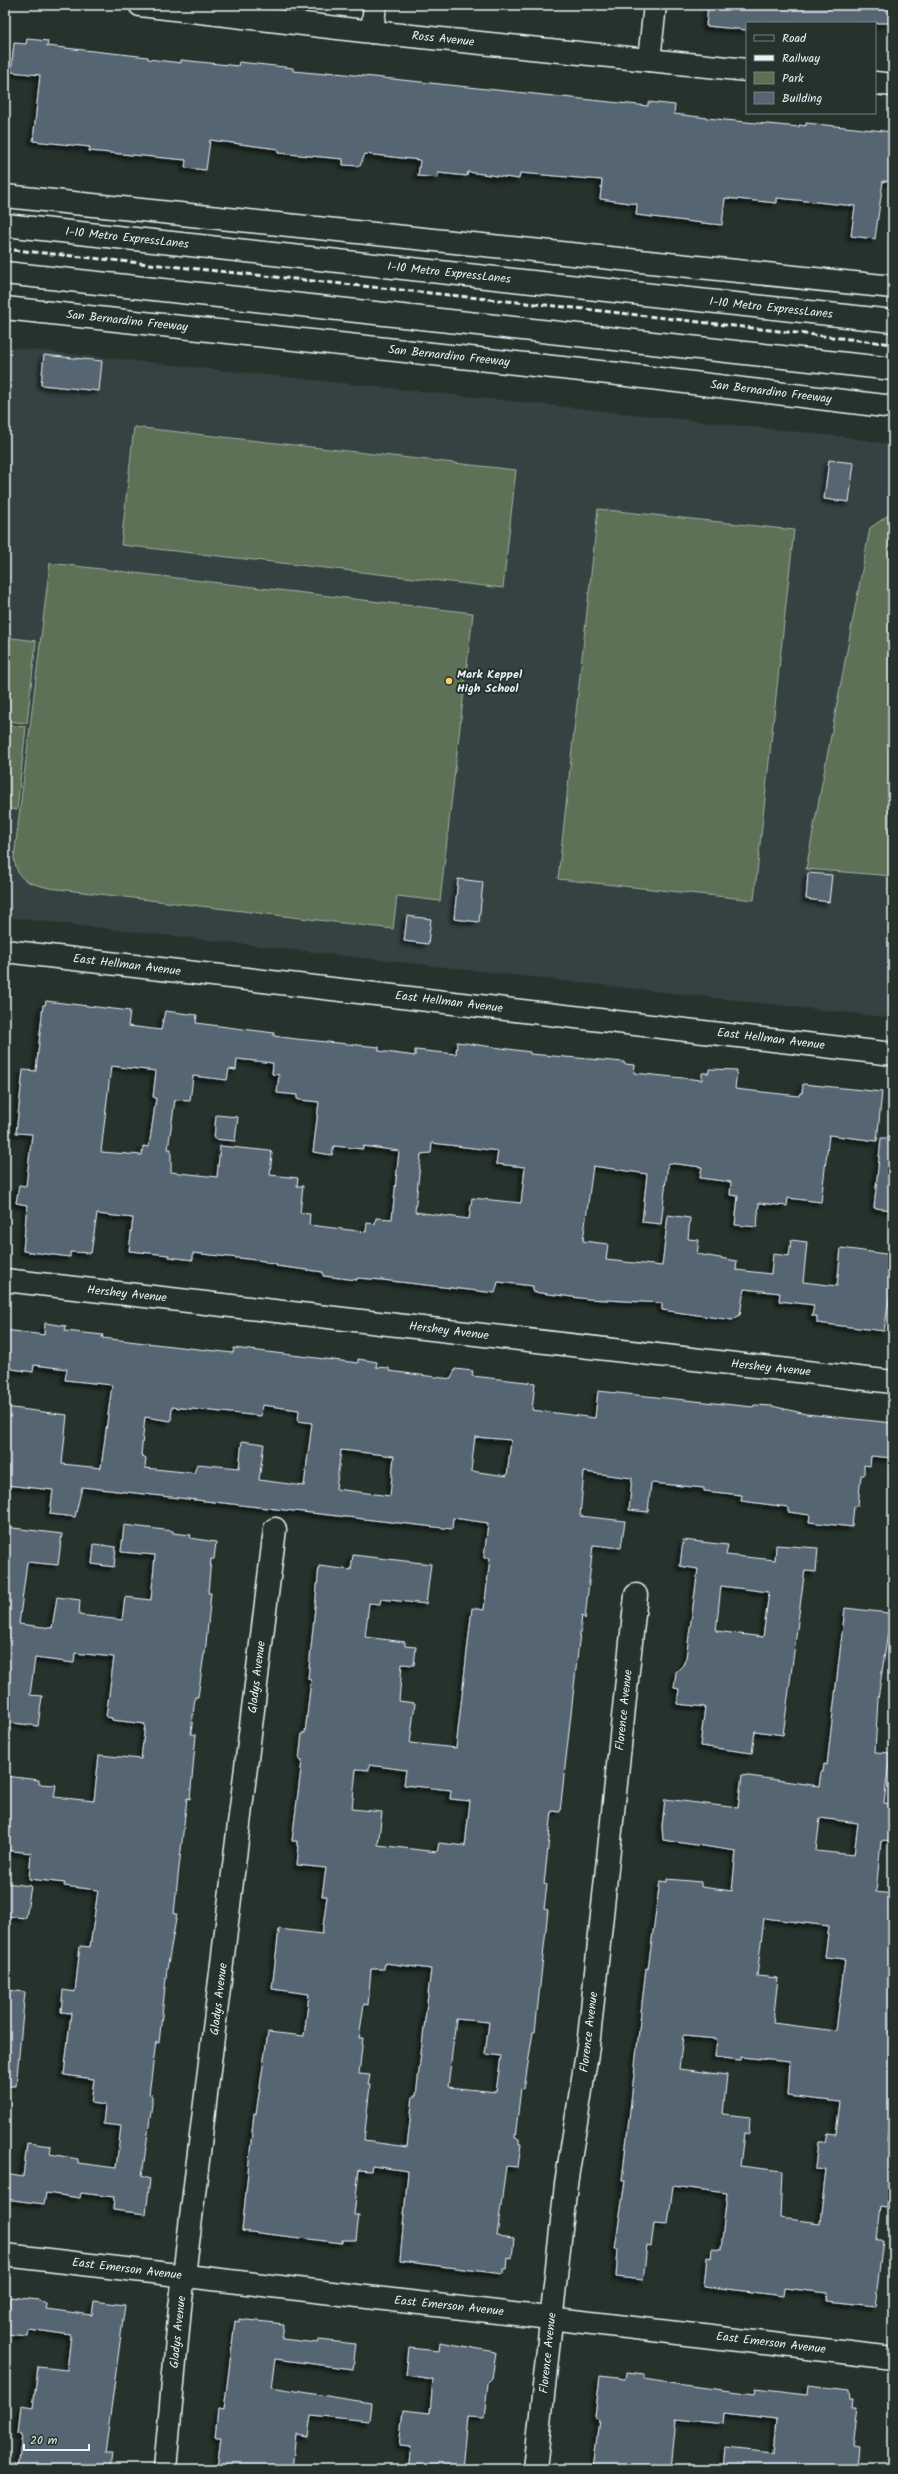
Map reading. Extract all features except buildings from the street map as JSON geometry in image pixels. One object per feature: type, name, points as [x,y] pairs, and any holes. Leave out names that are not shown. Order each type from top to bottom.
[{"type":"main road","name":"Ross Avenue","points":[[140,5],[372,32],[746,70]]},
{"type":"main road","points":[[372,32],[375,5]]},
{"type":"main road","points":[[649,60],[655,5]]},
{"type":"main road","points":[[876,83],[893,85]]},
{"type":"main road","points":[[5,196],[893,287]]},
{"type":"main road","name":"I-10 Metro ExpressLanes","points":[[5,225],[893,321]]},
{"type":"main road","points":[[5,273],[893,369]]},
{"type":"main road","name":"San Bernardino Freeway","points":[[5,308],[618,374],[889,408]]},
{"type":"main road","name":"East Hellman Avenue","points":[[5,951],[893,1054]]},
{"type":"main road","name":"Hershey Avenue","points":[[5,1280],[893,1382]]},
{"type":"main road","name":"Gladys Avenue","points":[[165,2469],[185,2276],[275,1529]]},
{"type":"main road","name":"Florence Avenue","points":[[535,2469],[566,2184],[588,2047],[636,1595]]},
{"type":"main road","name":"East Emerson Avenue","points":[[5,2255],[893,2358]]},
{"type":"shaded area","name":"Mark Keppel High School","points":[[5,347],[846,437],[893,445],[893,1018],[5,917]]},
{"type":"green space","points":[[134,427],[516,470],[503,588],[121,545]]},
{"type":"green space","points":[[598,509],[794,530],[754,900],[558,879]]},
{"type":"green space","points":[[893,512],[893,876],[806,869],[870,528]]},
{"type":"green space","points":[[50,563],[473,613],[440,901],[397,896],[393,929],[49,888],[25,880],[18,872],[14,858]]},
{"type":"green space","points":[[5,637],[36,641],[27,723],[5,721]]},
{"type":"green space","points":[[5,725],[26,727],[17,810],[5,808]]},
{"type":"railway","points":[[5,249],[594,310],[893,344]]},
{"type":"place","name":"Mark Keppel High School","points":[[449,681]]}]
